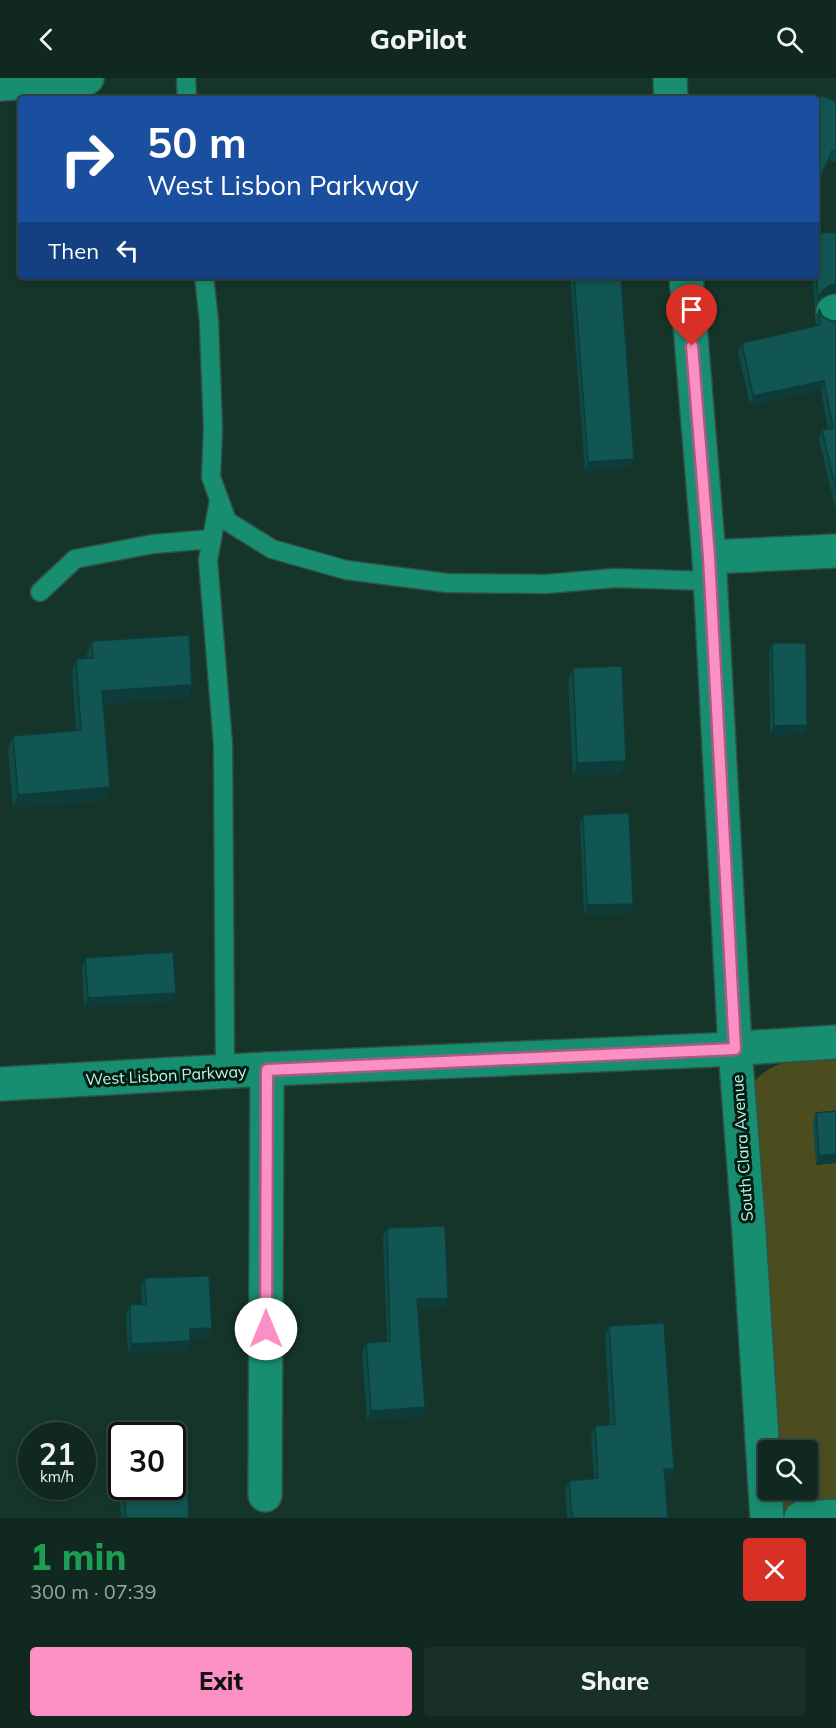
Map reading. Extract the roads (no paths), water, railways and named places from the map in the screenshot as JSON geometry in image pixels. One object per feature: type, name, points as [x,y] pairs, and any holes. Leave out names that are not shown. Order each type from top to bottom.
[{"type":"street","points":[[0,84],[87,78]]},
{"type":"street","points":[[670,78],[672,96]]},
{"type":"street","name":"South Clara Avenue","points":[[686,279],[710,569],[735,1049],[767,1518]]},
{"type":"street","points":[[710,569],[836,550]]},
{"type":"street","name":"West Lisbon Parkway","points":[[0,1084],[735,1049],[836,1042]]},
{"type":"street","points":[[265,1495],[267,1070]]},
{"type":"street","points":[[801,1518],[836,1516]]},
{"type":"lane","points":[[186,78],[187,96]]},
{"type":"lane","points":[[204,279],[209,322],[213,430],[211,477],[227,521],[272,549],[346,570],[447,583],[546,584],[710,569]]},
{"type":"lane","points":[[219,500],[208,560],[223,745],[225,1072]]},
{"type":"lane","points":[[40,592],[75,558],[153,544],[212,539]]}]
